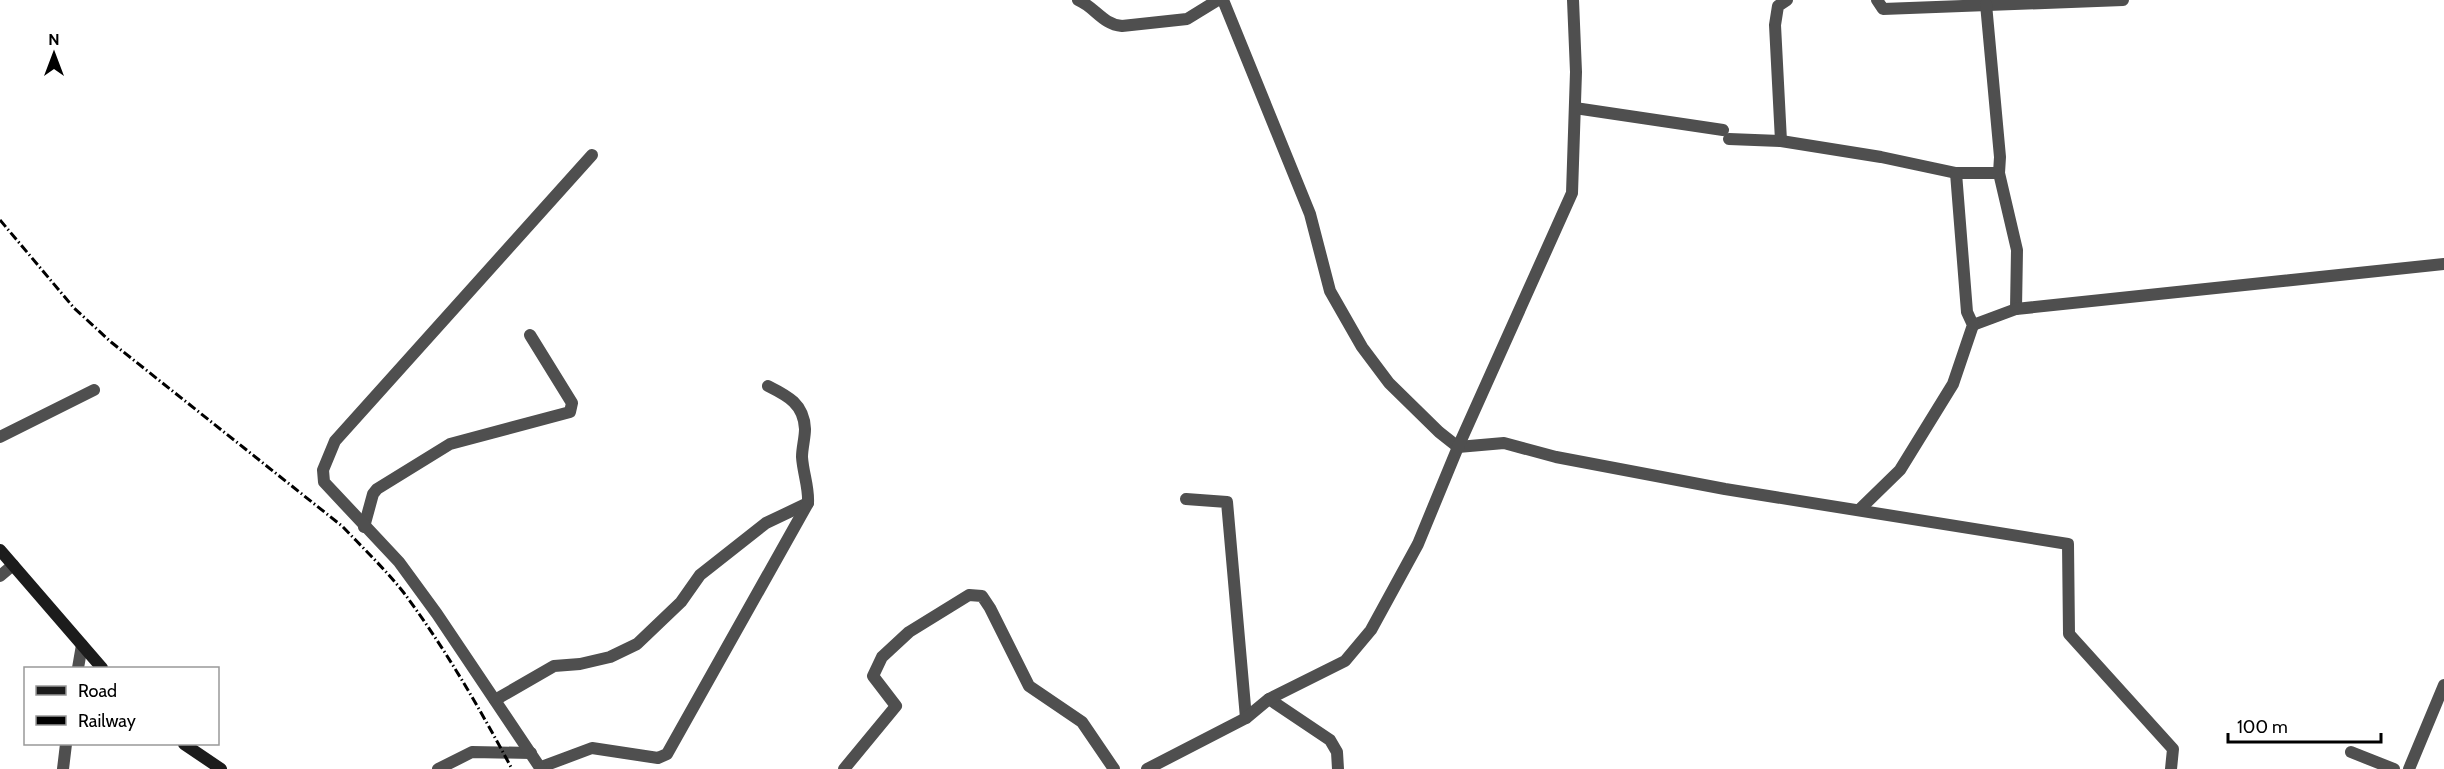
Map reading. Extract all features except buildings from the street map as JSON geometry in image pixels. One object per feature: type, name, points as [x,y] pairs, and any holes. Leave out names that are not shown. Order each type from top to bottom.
[{"type":"main road","points":[[0,550],[100,667]]},
{"type":"main road","points":[[185,745],[221,769]]},
{"type":"street","points":[[1078,0],[1089,4],[1111,25],[1122,26],[1187,19],[1218,0]]},
{"type":"street","points":[[1223,0],[1310,214],[1330,291],[1362,347],[1389,384],[1438,432],[1458,447],[1504,443],[1567,459],[1725,489],[2068,544],[2069,634],[2173,749],[2171,769]]},
{"type":"street","points":[[1147,769],[1246,718],[1269,699],[1345,661],[1371,630],[1418,544],[1458,447],[1572,193],[1575,108],[1573,0]]},
{"type":"street","points":[[1781,141],[1775,25],[1778,6],[1787,0]]},
{"type":"street","points":[[1877,0],[1884,9],[2123,0]]},
{"type":"street","points":[[1986,4],[2000,157],[1999,173],[2017,250],[2016,309]]},
{"type":"street","points":[[1575,108],[1881,157],[1956,172],[1999,173]]},
{"type":"street","points":[[592,155],[335,441],[323,470],[324,482],[399,562],[541,768],[592,748],[658,758],[667,754],[808,503],[809,486],[802,457],[805,428],[802,411],[793,398],[768,386]]},
{"type":"street","points":[[1860,509],[1900,470],[1953,384],[1973,325],[1967,312],[1956,172]]},
{"type":"street","points":[[1973,325],[2016,309],[2444,264]]},
{"type":"street","points":[[364,527],[377,489],[450,444],[570,412],[572,403],[530,335]]},
{"type":"street","points":[[0,437],[94,390]]},
{"type":"street","points":[[1186,499],[1227,502],[1246,718]]},
{"type":"street","points":[[495,699],[554,666],[580,664],[610,657],[637,644],[681,602],[700,574],[766,523],[808,503]]},
{"type":"street","points":[[0,576],[13,565]]},
{"type":"street","points":[[844,769],[896,706],[873,676],[882,657],[909,632],[969,595],[982,596],[990,608],[1029,686],[1082,722],[1114,769]]},
{"type":"street","points":[[78,667],[82,645]]},
{"type":"street","points":[[2409,769],[2444,685]]},
{"type":"street","points":[[1269,699],[1330,740],[1337,752],[1338,769]]},
{"type":"street","points":[[63,769],[66,745]]},
{"type":"street","points":[[438,769],[472,752],[531,753]]},
{"type":"street","points":[[2351,752],[2394,769]]},
{"type":"railway","points":[[0,220],[74,308],[111,342],[342,526],[382,567],[404,593],[448,657],[512,769]]}]
